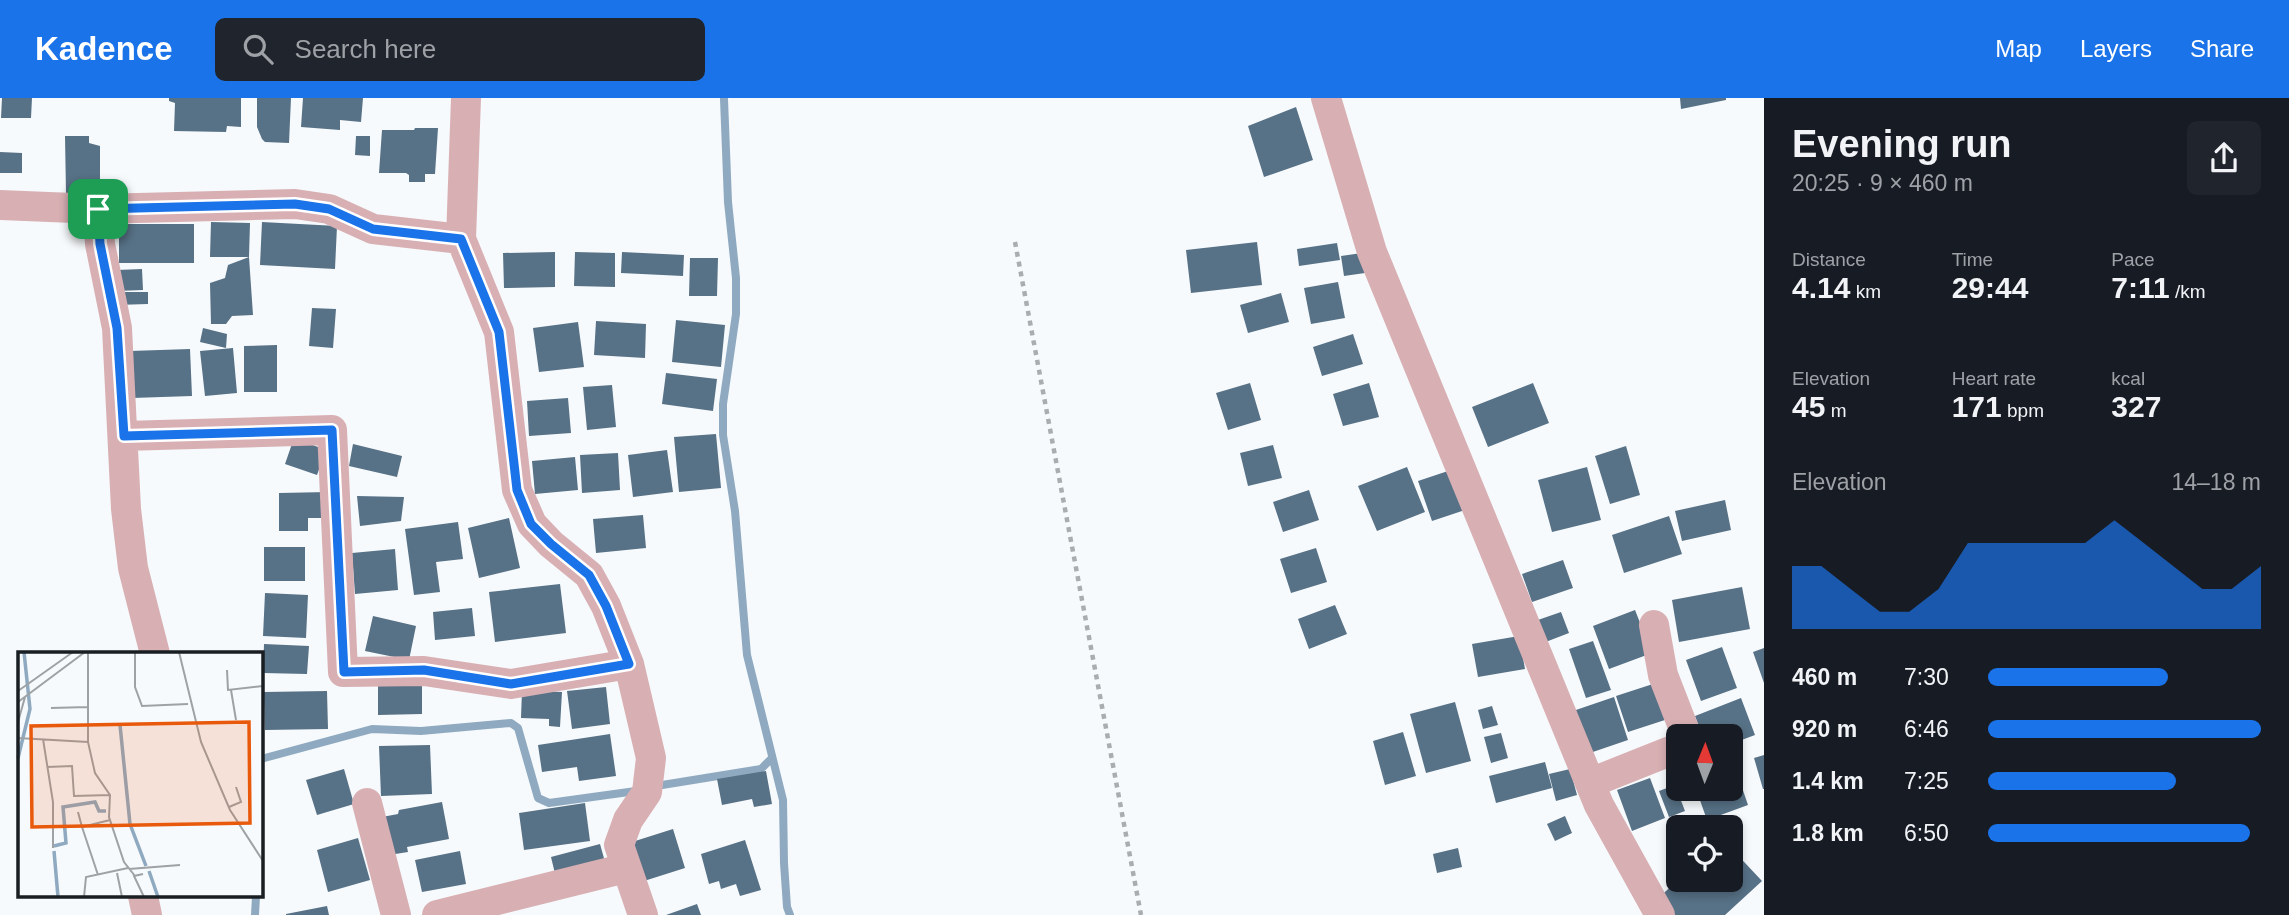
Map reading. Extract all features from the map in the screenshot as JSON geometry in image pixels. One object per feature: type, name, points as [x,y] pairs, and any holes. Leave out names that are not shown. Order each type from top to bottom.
[{"type":"street","points":[[466,98],[461,239],[499,332],[517,490],[531,524],[589,575],[606,606],[629,664],[650,758],[647,792],[628,820],[619,845],[643,915]]},
{"type":"street","points":[[1326,98],[1373,252],[1590,783],[1660,915]]},
{"type":"street","points":[[0,205],[98,209],[295,204],[329,209],[373,229],[461,239]]},
{"type":"street","points":[[98,209],[100,244],[117,328],[126,509],[133,568],[154,652]]},
{"type":"street","points":[[124,436],[332,430],[344,672],[424,670],[511,684],[629,664]]},
{"type":"street","points":[[1654,625],[1663,675],[1682,724]]},
{"type":"street","points":[[1590,783],[1666,753]]},
{"type":"street","points":[[367,803],[396,915]]},
{"type":"street","points":[[437,915],[626,868]]},
{"type":"path","points":[[1015,242],[1141,915]]},
{"type":"building","points":[[2,98],[32,98],[31,118],[1,118]]},
{"type":"building","points":[[169,98],[241,98],[241,127],[227,126],[226,132],[174,131],[175,103],[169,101]]},
{"type":"building","points":[[257,98],[291,98],[289,143],[265,142],[262,139],[257,127]]},
{"type":"building","points":[[303,98],[363,98],[361,122],[340,120],[340,130],[301,127]]},
{"type":"building","points":[[1680,98],[1726,98],[1726,100],[1681,109]]},
{"type":"building","points":[[1296,107],[1313,160],[1264,177],[1248,126]]},
{"type":"building","points":[[438,128],[435,174],[425,174],[425,182],[409,182],[409,175],[406,173],[379,173],[382,130]]},
{"type":"building","points":[[65,136],[89,136],[89,143],[100,146],[100,187],[87,187],[86,194],[66,194]]},
{"type":"building","points":[[356,136],[370,136],[370,156],[355,155]]},
{"type":"building","points":[[0,152],[22,153],[22,173],[0,173]]},
{"type":"building","points":[[211,222],[250,223],[249,257],[210,257]]},
{"type":"building","points":[[262,222],[337,226],[335,269],[260,265]]},
{"type":"building","points":[[119,224],[194,224],[194,263],[119,263]]},
{"type":"building","points":[[1257,242],[1262,285],[1191,293],[1186,250]]},
{"type":"building","points":[[1337,243],[1340,260],[1299,266],[1297,249]]},
{"type":"building","points":[[555,252],[555,287],[504,288],[503,253]]},
{"type":"building","points":[[575,252],[615,253],[615,287],[574,286]]},
{"type":"building","points":[[622,252],[684,255],[683,276],[621,273]]},
{"type":"building","points":[[1362,253],[1365,273],[1344,276],[1341,256]]},
{"type":"building","points":[[249,257],[253,315],[232,316],[226,324],[211,324],[210,283],[225,278],[228,265]]},
{"type":"building","points":[[690,258],[718,258],[717,296],[689,296]]},
{"type":"building","points":[[142,269],[143,290],[117,291],[117,270]]},
{"type":"building","points":[[1338,282],[1345,318],[1311,324],[1304,288]]},
{"type":"building","points":[[116,292],[148,292],[148,304],[116,305]]},
{"type":"building","points":[[1281,293],[1289,322],[1248,333],[1240,305]]},
{"type":"building","points":[[312,308],[336,309],[333,348],[309,346]]},
{"type":"building","points":[[676,320],[725,325],[721,367],[672,362]]},
{"type":"building","points":[[596,321],[646,324],[645,358],[594,355]]},
{"type":"building","points":[[578,322],[584,367],[539,372],[533,328]]},
{"type":"building","points":[[203,328],[227,334],[226,348],[200,342]]},
{"type":"building","points":[[1353,334],[1363,364],[1322,376],[1313,347]]},
{"type":"building","points":[[277,345],[277,392],[244,392],[244,346]]},
{"type":"building","points":[[233,348],[237,393],[205,396],[200,351]]},
{"type":"building","points":[[190,349],[192,396],[132,398],[130,351]]},
{"type":"building","points":[[666,373],[717,379],[713,411],[662,404]]},
{"type":"building","points":[[1250,383],[1261,420],[1228,430],[1216,393]]},
{"type":"building","points":[[1369,383],[1379,417],[1343,426],[1333,394]]},
{"type":"building","points":[[1533,383],[1549,423],[1488,447],[1472,407]]},
{"type":"building","points":[[612,385],[616,427],[587,430],[583,387]]},
{"type":"building","points":[[568,398],[571,433],[529,436],[527,401]]},
{"type":"building","points":[[716,434],[721,488],[679,492],[674,437]]},
{"type":"building","points":[[294,438],[326,450],[317,475],[285,464]]},
{"type":"building","points":[[353,444],[402,456],[397,477],[349,466]]},
{"type":"building","points":[[1273,445],[1282,478],[1248,486],[1240,453]]},
{"type":"building","points":[[1626,446],[1640,495],[1610,504],[1595,456]]},
{"type":"building","points":[[667,450],[673,492],[633,497],[628,455]]},
{"type":"building","points":[[618,453],[620,490],[582,493],[580,455]]},
{"type":"building","points":[[575,457],[578,490],[535,494],[532,461]]},
{"type":"building","points":[[1407,467],[1425,512],[1377,531],[1358,486]]},
{"type":"building","points":[[1587,467],[1601,520],[1552,532],[1538,480]]},
{"type":"building","points":[[1451,470],[1465,510],[1432,521],[1418,481]]},
{"type":"building","points":[[1309,490],[1319,520],[1283,532],[1273,502]]},
{"type":"building","points":[[328,492],[329,518],[308,518],[308,531],[279,531],[279,493]]},
{"type":"building","points":[[357,496],[404,497],[401,521],[360,526]]},
{"type":"building","points":[[1725,500],[1731,530],[1682,541],[1675,511]]},
{"type":"building","points":[[643,515],[646,548],[596,553],[593,519]]},
{"type":"building","points":[[1669,516],[1682,554],[1624,573],[1612,535]]},
{"type":"building","points":[[509,518],[520,568],[479,578],[468,528]]},
{"type":"building","points":[[458,522],[463,559],[436,562],[440,592],[414,595],[405,529]]},
{"type":"building","points":[[264,547],[305,547],[305,581],[264,581]]},
{"type":"building","points":[[1316,548],[1327,582],[1291,593],[1280,559]]},
{"type":"building","points":[[395,549],[398,590],[355,594],[352,553]]},
{"type":"building","points":[[1563,560],[1573,588],[1532,602],[1522,574]]},
{"type":"building","points":[[560,584],[566,633],[495,642],[489,592]]},
{"type":"building","points":[[1742,587],[1750,629],[1679,642],[1672,600]]},
{"type":"building","points":[[265,593],[308,595],[306,638],[263,636]]},
{"type":"building","points":[[1335,605],[1347,634],[1309,649],[1298,619]]},
{"type":"building","points":[[472,608],[475,636],[435,640],[433,612]]},
{"type":"building","points":[[1635,610],[1652,653],[1609,669],[1593,626]]},
{"type":"building","points":[[1561,612],[1569,633],[1543,643],[1535,621]]},
{"type":"building","points":[[373,616],[416,626],[409,660],[365,651]]},
{"type":"building","points":[[1519,636],[1525,669],[1478,677],[1472,644]]},
{"type":"building","points":[[1593,641],[1611,690],[1586,698],[1569,649]]},
{"type":"building","points":[[264,644],[309,646],[307,674],[263,673]]},
{"type":"building","points":[[1722,647],[1737,688],[1701,701],[1686,660]]},
{"type":"building","points":[[1764,648],[1764,683],[1753,652]]},
{"type":"building","points":[[378,681],[422,681],[422,714],[378,715]]},
{"type":"building","points":[[1656,683],[1668,719],[1628,732],[1616,696]]},
{"type":"building","points":[[606,687],[610,724],[572,729],[567,691]]},
{"type":"building","points":[[522,690],[562,692],[560,727],[549,726],[549,719],[521,718]]},
{"type":"building","points":[[327,691],[328,729],[265,730],[264,692]]},
{"type":"building","points":[[1614,697],[1628,740],[1584,755],[1570,712]]},
{"type":"building","points":[[1741,698],[1755,735],[1743,740],[1743,724],[1698,724],[1695,716]]},
{"type":"building","points":[[1455,702],[1471,761],[1426,773],[1410,714]]},
{"type":"building","points":[[1492,706],[1498,725],[1483,729],[1478,710]]},
{"type":"building","points":[[1403,732],[1416,776],[1385,785],[1373,741]]},
{"type":"building","points":[[1501,733],[1508,758],[1491,763],[1484,737]]},
{"type":"building","points":[[610,734],[616,776],[579,781],[577,767],[542,772],[538,745]]},
{"type":"building","points":[[430,745],[432,794],[381,796],[379,746]]},
{"type":"building","points":[[1764,755],[1764,789],[1763,789],[1754,758]]},
{"type":"building","points":[[1545,762],[1552,788],[1496,803],[1489,776]]},
{"type":"building","points":[[344,769],[354,804],[317,815],[306,780]]},
{"type":"building","points":[[1570,769],[1577,795],[1556,801],[1549,774]]},
{"type":"building","points":[[766,771],[772,804],[754,807],[752,799],[722,805],[717,779]]},
{"type":"building","points":[[1650,778],[1665,818],[1632,831],[1617,790]]},
{"type":"building","points":[[1666,788],[1666,802],[1682,802],[1685,811],[1668,815],[1659,791]]},
{"type":"building","points":[[1743,790],[1748,805],[1721,815],[1705,815],[1701,802],[1743,802]]},
{"type":"building","points":[[442,802],[449,839],[407,847],[408,852],[389,855],[382,817],[398,814],[399,810]]},
{"type":"building","points":[[585,803],[590,841],[524,850],[519,813]]},
{"type":"building","points":[[1565,816],[1572,833],[1555,841],[1547,824]]},
{"type":"building","points":[[673,829],[685,868],[644,881],[632,842]]},
{"type":"building","points":[[358,838],[370,880],[328,892],[317,850]]},
{"type":"building","points":[[745,840],[761,890],[740,896],[736,884],[721,889],[719,881],[709,884],[701,854]]},
{"type":"building","points":[[600,844],[607,869],[557,882],[551,857]]},
{"type":"building","points":[[1458,848],[1462,867],[1437,873],[1433,854]]},
{"type":"building","points":[[460,851],[466,884],[422,892],[415,860]]},
{"type":"building","points":[[1743,861],[1762,881],[1725,915],[1666,915],[1654,902],[1666,891],[1743,892]]},
{"type":"building","points":[[697,904],[701,915],[666,915]]},
{"type":"building","points":[[327,906],[329,915],[286,915],[286,914]]},
{"type":"waterway","points":[[724,99],[736,314],[723,404],[723,435],[735,511],[747,655],[783,800],[784,863],[790,915]]},
{"type":"waterway","points":[[262,759],[372,729],[421,731],[511,723],[518,728],[538,798],[549,803],[636,791]]},
{"type":"waterway","points":[[656,786],[761,769],[772,758]]},
{"type":"waterway","points":[[255,915],[256,898]]},
{"type":"route","points":[[295,204],[329,209],[373,229],[461,239],[499,332],[517,490],[531,524],[589,575],[606,606],[629,664],[511,684],[424,670],[344,672],[332,430],[124,436],[117,328],[100,244],[98,209],[295,204]]}]
